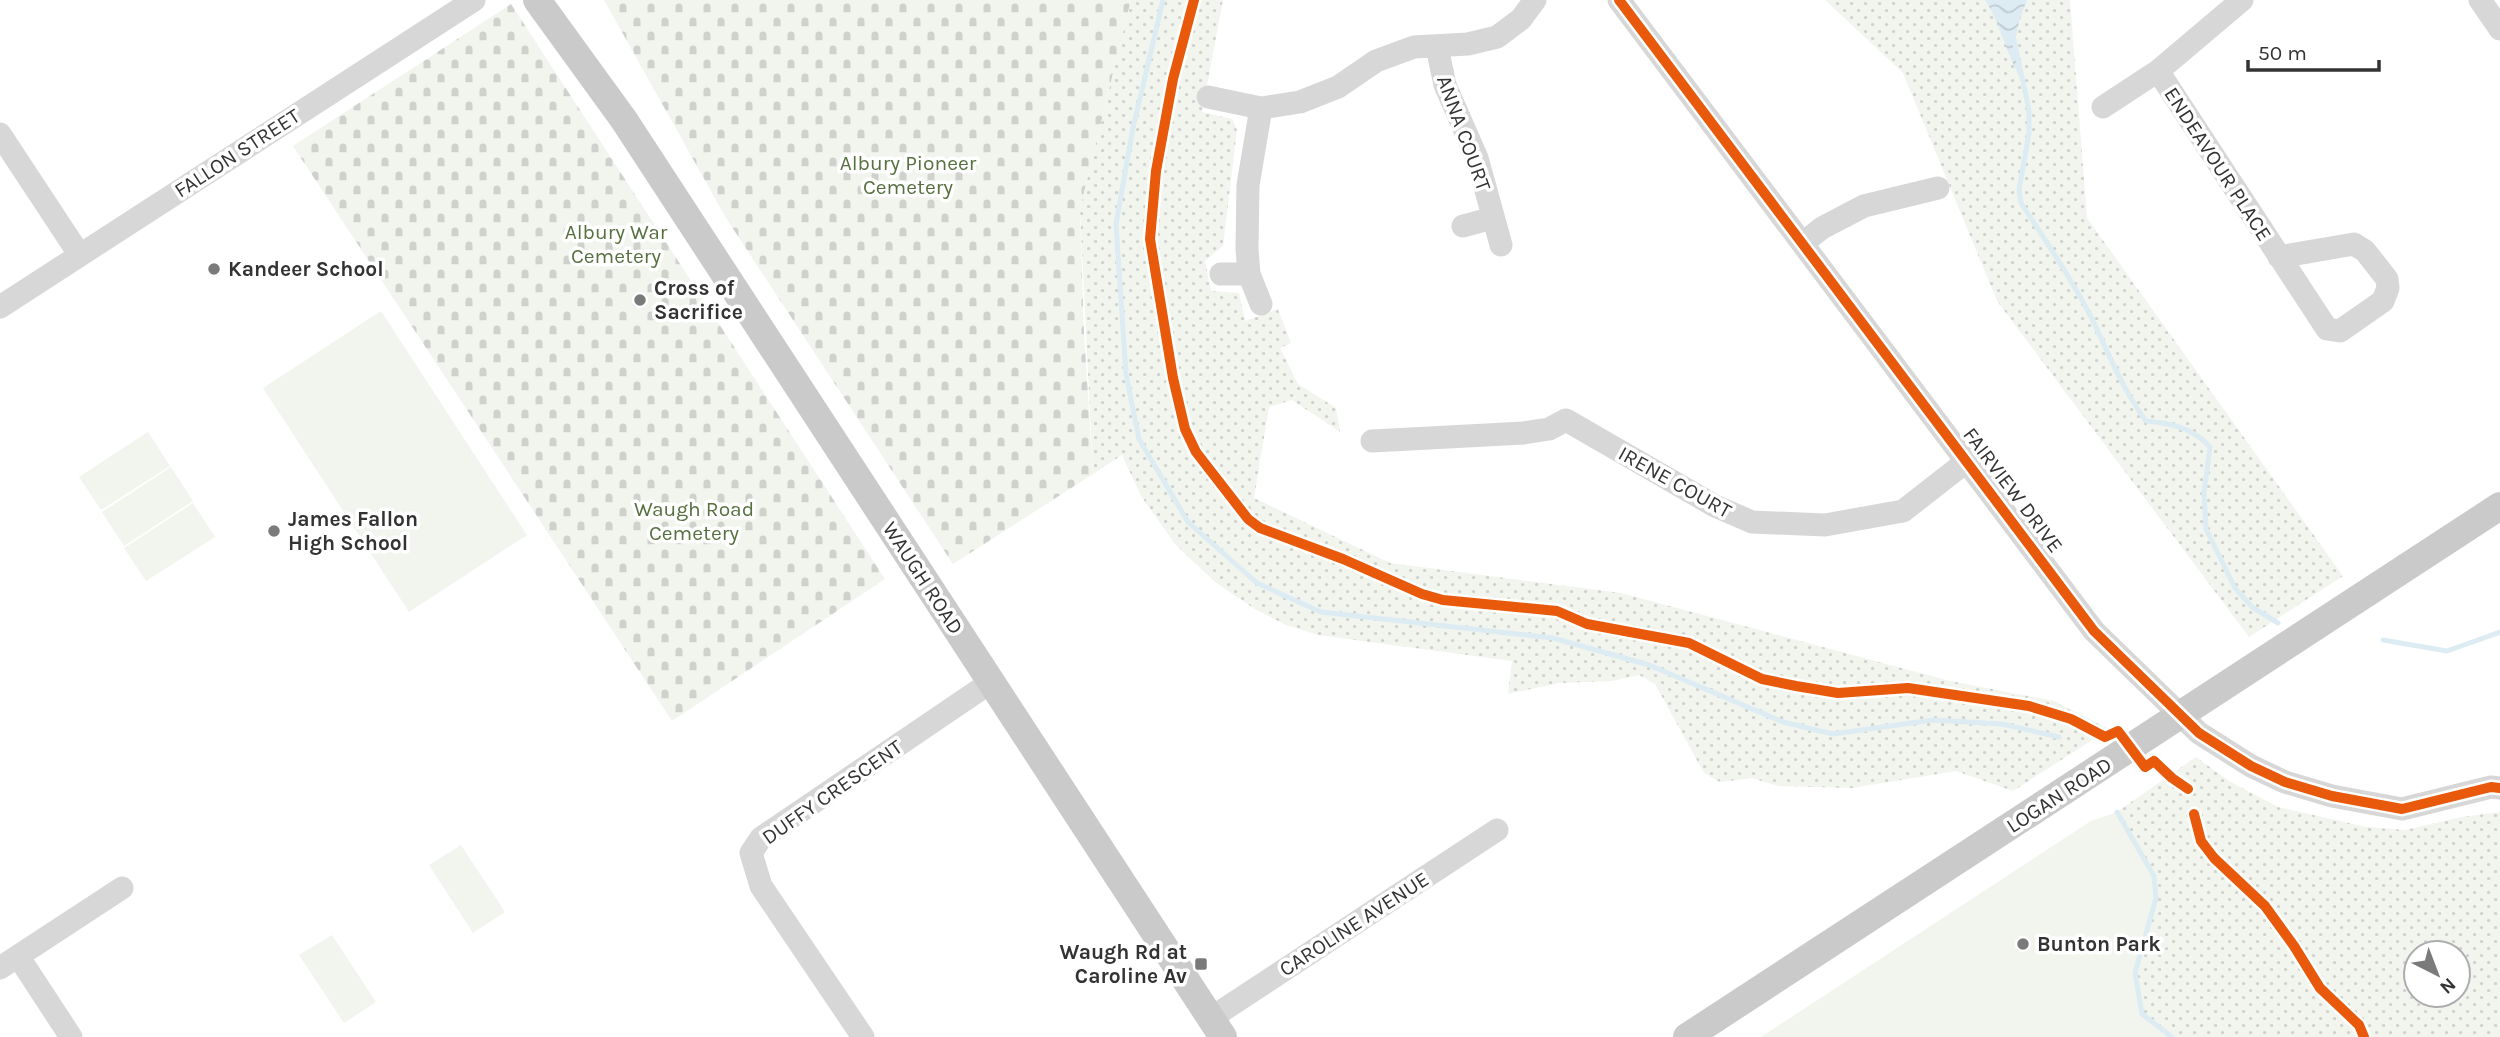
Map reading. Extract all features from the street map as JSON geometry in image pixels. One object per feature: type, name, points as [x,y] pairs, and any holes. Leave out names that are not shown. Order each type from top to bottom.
[{"type":"main road","name":"WAUGH ROAD","points":[[537,0],[624,120],[1217,1027]]},
{"type":"main road","name":"WAUGH ROAD","points":[[561,0],[624,120]]},
{"type":"main road","name":"LOGAN ROAD","points":[[1687,1037],[2500,506]]},
{"type":"street","name":"FALLON STREET","points":[[0,307],[474,0]]},
{"type":"street","points":[[1208,97],[1261,108],[1300,102],[1338,87],[1376,61],[1414,47],[1468,44],[1497,37],[1521,19],[1535,0]]},
{"type":"street","name":"FAIRVIEW DRIVE","points":[[1619,0],[2094,631],[2199,733],[2251,766],[2285,782],[2332,796],[2402,809],[2491,787],[2500,788]]},
{"type":"street","points":[[2103,107],[2158,71],[2242,0]]},
{"type":"street","points":[[2480,0],[2500,29]]},
{"type":"street","name":"ANNA COURT","points":[[1437,47],[1445,85],[1476,158],[1501,245]]},
{"type":"street","name":"ENDEAVOUR PLACE","points":[[2158,71],[2279,257],[2327,329],[2340,331],[2383,301],[2386,295],[2387,279],[2365,251],[2354,244],[2279,257]]},
{"type":"street","points":[[1261,108],[1248,185],[1247,249],[1249,274],[1261,304]]},
{"type":"street","points":[[0,134],[79,254]]},
{"type":"street","points":[[1802,243],[1822,228],[1864,206],[1938,187]]},
{"type":"street","name":"ANNA COURT","points":[[1463,226],[1493,218]]},
{"type":"street","points":[[1221,274],[1249,274]]},
{"type":"street","name":"IRENE COURT","points":[[1372,441],[1524,433],[1549,429],[1566,421],[1714,506],[1752,522],[1825,525],[1903,511],[1967,461]]},
{"type":"street","name":"DUFFY CRESCENT","points":[[863,1037],[761,886],[751,853],[761,838],[991,682]]},
{"type":"street","name":"CAROLINE AVENUE","points":[[1217,1027],[1497,830]]},
{"type":"street","points":[[71,1037],[9,962],[122,888]]},
{"type":"green space","name":"Albury Pioneer Cemetery","points":[[604,0],[1131,0],[1080,209],[1093,474],[953,564],[726,218]]},
{"type":"green space","points":[[1131,0],[1223,0],[1202,112],[1232,119],[1237,130],[1223,246],[1205,261],[1211,291],[1239,293],[1245,321],[1278,309],[1291,343],[1280,348],[1298,384],[1336,408],[1340,432],[1292,400],[1269,407],[1254,498],[1390,563],[1621,593],[1950,681],[2054,701],[2109,729],[2013,791],[1956,771],[1852,788],[1778,786],[1752,778],[1720,782],[1704,773],[1655,684],[1639,675],[1612,681],[1559,683],[1508,694],[1512,661],[1318,635],[1286,625],[1255,609],[1215,582],[1176,545],[1141,496],[1122,455],[1093,474],[1080,209]]},
{"type":"green space","points":[[1825,0],[2070,0],[2087,218],[2343,576],[2249,637],[1997,301],[1903,73]]},
{"type":"green space","name":"Waugh Road Cemetery","points":[[511,4],[885,579],[672,721],[293,146]]},
{"type":"green space","points":[[381,311],[527,535],[409,612],[263,388]]},
{"type":"green space","points":[[148,432],[170,466],[101,510],[79,477]]},
{"type":"green space","points":[[171,467],[193,501],[124,546],[102,512]]},
{"type":"green space","points":[[193,503],[215,537],[146,581],[124,548]]},
{"type":"green space","points":[[2196,757],[2229,781],[2278,807],[2366,827],[2405,830],[2462,817],[2500,812],[2500,1037],[2172,1037],[2142,1014],[2135,973],[2156,898],[2154,876],[2117,812]]},
{"type":"green space","name":"Bunton Park","points":[[2117,812],[2154,876],[2156,898],[2135,973],[2142,1014],[2172,1037],[1761,1037],[2091,821]]},
{"type":"green space","points":[[461,845],[505,912],[473,933],[429,865]]},
{"type":"green space","points":[[332,935],[376,1002],[344,1023],[299,955]]},
{"type":"water","points":[[1985,0],[2027,0],[2016,39],[2021,79],[1995,19]]},
{"type":"waterway","points":[[1163,0],[1133,128],[1116,224],[1126,374],[1139,439],[1188,522],[1257,583],[1321,612],[1553,638],[1649,665],[1783,722],[1833,734],[1933,720],[2002,724],[2059,737]]},
{"type":"waterway","points":[[2014,40],[2029,110],[2029,133],[2019,190],[2021,203],[2074,286],[2122,383],[2146,421],[2181,428],[2196,435],[2210,447],[2204,493],[2206,529],[2235,588],[2252,607],[2278,623]]},
{"type":"waterway","points":[[2383,640],[2447,651],[2500,632]]},
{"type":"waterway","points":[[2117,812],[2154,876],[2156,898],[2135,973],[2142,1014],[2172,1037]]},
{"type":"cycle path","points":[[1194,0],[1173,79],[1156,171],[1150,239],[1173,378],[1185,429],[1196,452],[1248,519],[1260,528],[1343,559],[1422,594],[1443,600],[1557,611],[1587,624],[1689,643],[1762,679],[1838,693],[1908,688],[2029,706],[2071,719],[2105,737],[2118,731],[2145,767],[2154,761],[2188,789]]},
{"type":"cycle path","points":[[1619,0],[2094,631],[2199,733],[2251,766],[2285,782],[2332,796],[2402,809],[2491,787],[2500,788]]},
{"type":"cycle path","points":[[2194,814],[2201,841],[2214,858],[2265,906],[2320,988],[2359,1025],[2364,1037]]},
{"type":"place","name":"Kandeer School","points":[[214,269]]},
{"type":"place","name":"Cross of Sacrifice","points":[[640,300]]},
{"type":"place","name":"James Fallon High School","points":[[274,531]]},
{"type":"place","name":"Bunton Park","points":[[2023,944]]},
{"type":"place","name":"Waugh Rd at Caroline Av","points":[[1201,964]]},
{"type":"park label","name":"Albury War Cemetery","points":[[616,244]]}]
